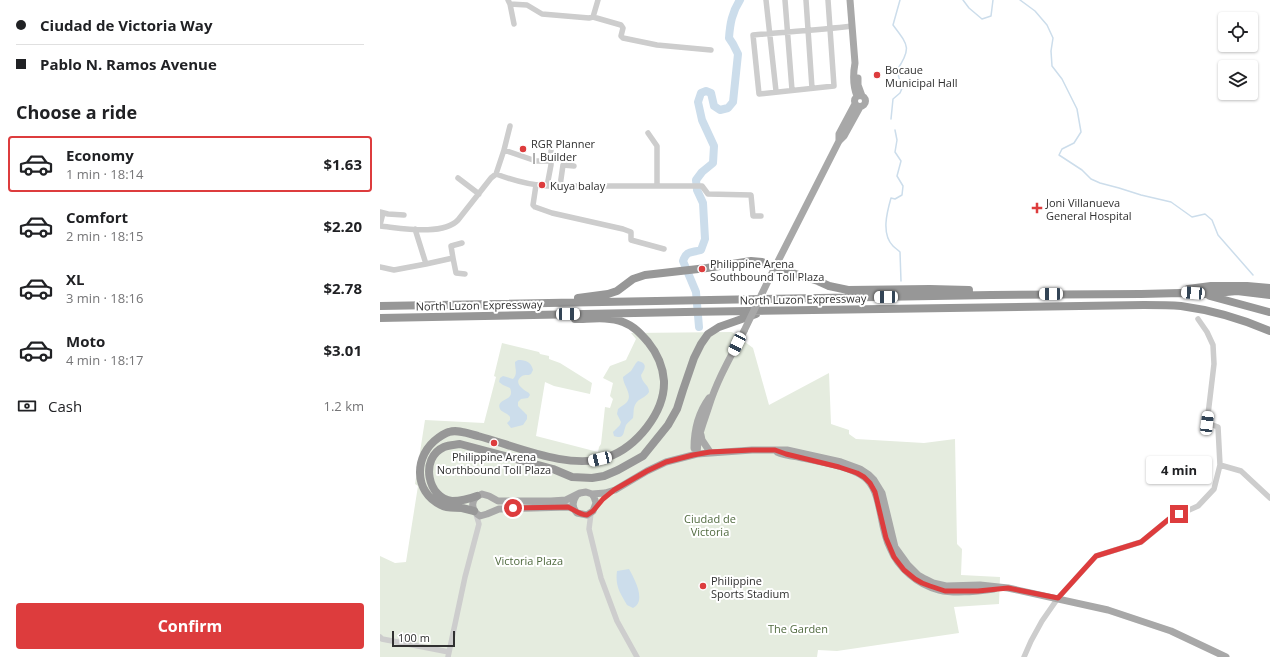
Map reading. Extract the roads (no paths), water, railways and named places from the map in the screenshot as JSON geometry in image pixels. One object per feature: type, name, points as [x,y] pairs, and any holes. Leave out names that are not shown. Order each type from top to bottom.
[{"type":"highway","points":[[534,303],[608,294],[617,291],[633,279],[645,275],[697,270],[751,261],[762,262],[829,286],[848,290],[967,290],[991,295]]},
{"type":"highway","points":[[1141,294],[1167,289],[1193,289],[1212,286],[1247,286],[1270,288]]},
{"type":"highway","name":"North Luzon Expressway","points":[[380,306],[991,295],[1204,294],[1237,291],[1270,295]]},
{"type":"highway","name":"North Luzon Expressway","points":[[1204,294],[1269,312]]},
{"type":"highway","name":"North Luzon Expressway","points":[[380,318],[768,310],[1158,305],[1180,306],[1204,310],[1270,331]]},
{"type":"highway","points":[[477,496],[464,500],[451,501],[438,494],[431,481],[428,469],[430,460],[434,455],[445,446],[460,444],[553,469],[572,477],[592,478],[604,476],[643,456],[660,435],[677,409],[694,358],[708,334],[719,327],[768,310]]},
{"type":"highway","points":[[475,512],[463,508],[450,508],[442,506],[431,498],[422,483],[420,475],[422,457],[426,449],[449,432],[460,431],[496,440],[555,459],[592,461],[614,454],[638,437],[655,415],[663,391],[664,381],[659,360],[654,351],[635,328],[614,319],[569,319],[524,315]]},
{"type":"main road","points":[[684,457],[702,422],[712,395],[839,141],[839,134],[857,106],[854,100],[860,96],[858,70],[855,63],[852,2]]},
{"type":"main road","points":[[697,432],[710,452]]},
{"type":"main road","points":[[695,454],[697,432]]},
{"type":"main road","points":[[614,490],[605,493],[592,494],[583,492],[566,500],[498,505],[487,514],[480,516],[475,512],[472,503],[477,496],[484,494],[498,505],[568,507],[574,509],[577,513],[587,515],[614,490],[666,462],[695,454],[710,452],[775,450],[786,454],[840,464],[864,477],[877,490],[886,538],[898,563],[930,586],[945,591],[978,591],[1008,588],[1058,598],[1108,610],[1171,631],[1226,657]]},
{"type":"main road","points":[[592,494],[596,501],[593,511]]},
{"type":"main road","points":[[574,509],[573,503],[576,496]]},
{"type":"street","points":[[593,17],[598,0]]},
{"type":"street","points":[[766,0],[776,91]]},
{"type":"street","points":[[785,0],[792,90]]},
{"type":"street","points":[[806,0],[812,88]]},
{"type":"street","points":[[828,0],[830,28],[834,86],[759,94],[753,35],[769,34],[787,32],[808,30],[830,28],[852,26]]},
{"type":"street","points":[[514,24],[509,2],[527,5],[542,14],[589,18],[593,17],[622,26],[623,29],[621,36],[623,38],[657,45],[711,50]]},
{"type":"street","points":[[404,215],[381,212],[380,226],[415,229],[449,227],[454,224],[491,178],[496,174],[510,126]]},
{"type":"street","points":[[648,132],[657,146],[657,185]]},
{"type":"street","points":[[504,150],[536,161],[551,162]]},
{"type":"street","points":[[547,186],[551,162],[551,151]]},
{"type":"street","points":[[560,186],[563,165],[574,166]]},
{"type":"street","points":[[496,174],[536,185],[547,186],[702,186],[708,194],[751,195],[753,216],[761,216]]},
{"type":"street","points":[[458,178],[479,194]]},
{"type":"street","points":[[536,185],[533,205],[535,207],[552,213],[623,229],[631,232],[631,240],[664,249]]},
{"type":"street","points":[[415,229],[426,264]]},
{"type":"street","points":[[462,243],[451,246],[456,273],[465,274]]},
{"type":"street","points":[[380,267],[394,270],[454,258]]},
{"type":"street","points":[[1024,657],[1031,640],[1058,598],[1096,556],[1141,542],[1169,519],[1198,506],[1214,489],[1220,465],[1218,427],[1207,423],[1214,364],[1213,345],[1207,332],[1198,319]]},
{"type":"street","points":[[1220,465],[1241,471],[1270,498]]},
{"type":"street","points":[[593,511],[589,528],[600,578],[617,621],[637,657]]},
{"type":"street","points":[[380,637],[382,639],[449,655],[465,577],[479,524],[475,512]]},
{"type":"water","points":[[518,360],[528,362],[533,370],[531,374],[522,376],[518,381],[520,386],[530,395],[528,398],[521,399],[518,402],[518,406],[527,415],[527,419],[523,425],[511,428],[507,423],[510,420],[510,417],[500,409],[499,406],[500,403],[510,396],[510,388],[499,382],[500,378],[503,376],[513,379],[515,377],[515,362]]},
{"type":"water","points":[[638,361],[643,363],[645,366],[641,375],[649,389],[649,392],[636,403],[633,418],[626,425],[622,436],[614,436],[613,432],[621,422],[617,414],[618,409],[626,403],[629,397],[623,377],[631,371]]},
{"type":"water","points":[[629,569],[636,583],[639,595],[637,605],[633,608],[627,605],[617,585],[617,571]]},
{"type":"waterway","points":[[699,327],[696,292],[683,261],[688,253],[701,250],[705,239],[703,203],[697,190],[696,180],[702,172],[713,163],[714,146],[702,120],[698,102],[701,93],[706,91],[711,93],[714,106],[720,110],[728,108],[733,102],[738,54],[729,38],[732,18],[740,0]]},
{"type":"waterway","points":[[891,119],[893,99],[900,93],[903,86],[897,70],[902,63],[906,51],[905,42],[893,25],[900,0]]},
{"type":"waterway","points":[[963,0],[969,8],[982,19],[991,16],[993,0]]},
{"type":"waterway","points":[[1020,0],[1035,11],[1047,25],[1053,38],[1051,51],[1052,66],[1062,79],[1077,109],[1081,132],[1074,143],[1062,149],[1059,155],[1082,170],[1091,179],[1100,183],[1171,202],[1192,217],[1205,214],[1212,220],[1218,235],[1253,275]]},
{"type":"waterway","points":[[895,130],[897,140],[895,152],[901,161],[897,176],[903,186],[902,195],[895,199],[891,198],[886,229],[889,241],[900,252],[901,281]]},
{"type":"place","name":"Bocaue Municipal Hall","points":[[877,75]]},
{"type":"place","name":"RGR Planner | Builder","points":[[523,149]]},
{"type":"place","name":"Kuya balay","points":[[542,185]]},
{"type":"place","name":"Joni Villanueva General Hospital","points":[[1037,208]]},
{"type":"place","name":"Philippine Arena Southbound Toll Plaza","points":[[702,269]]},
{"type":"place","name":"Philippine Arena Northbound Toll Plaza","points":[[494,443]]},
{"type":"place","name":"Philippine Sports Stadium","points":[[703,586]]},
{"type":"park label","name":"Ciudad de Victoria","points":[[710,524]]},
{"type":"park label","name":"Victoria Plaza","points":[[529,560]]},
{"type":"park label","name":"The Garden","points":[[798,628]]}]
